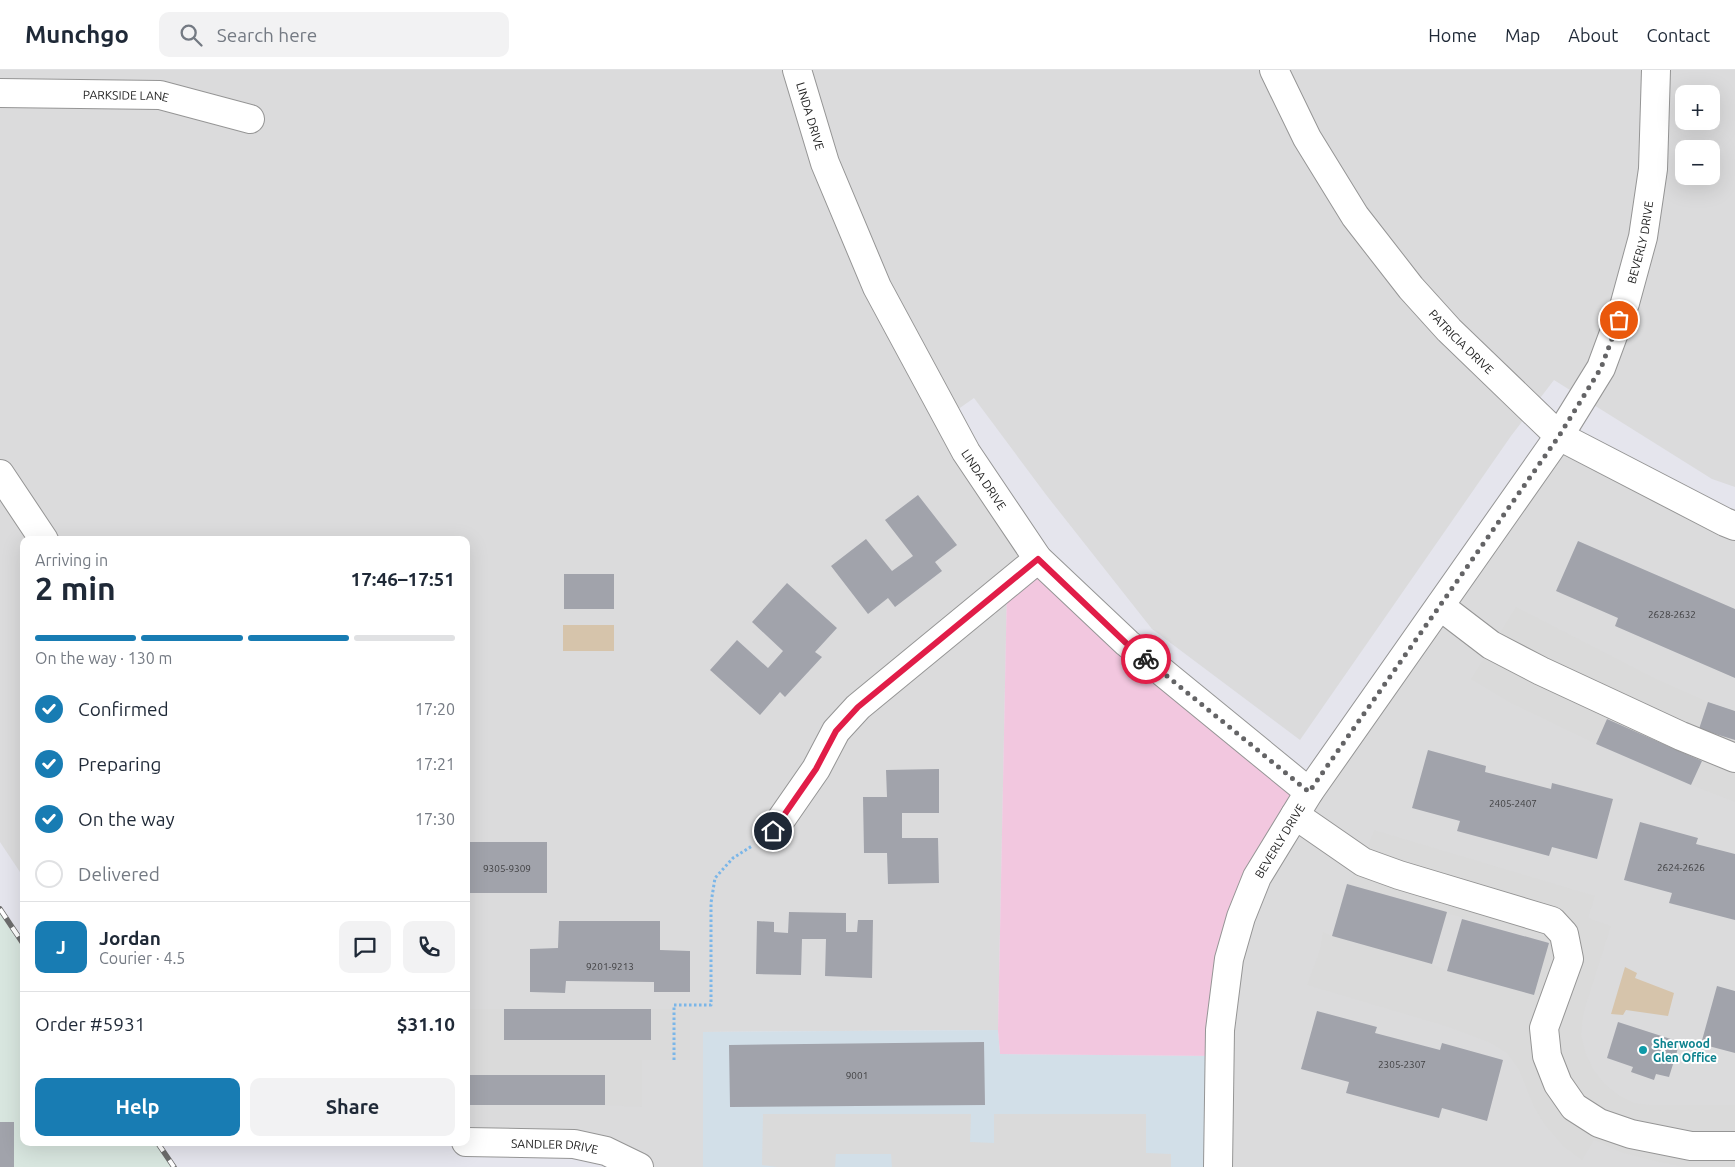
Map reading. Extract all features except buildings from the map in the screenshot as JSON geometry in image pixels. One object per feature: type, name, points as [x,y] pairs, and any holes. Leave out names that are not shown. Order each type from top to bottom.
[{"type":"street","name":"LINDA DRIVE","points":[[797,70],[825,162],[877,287],[966,452],[1038,559],[1126,643],[1309,792]]},
{"type":"street","name":"PATRICIA DRIVE","points":[[1274,70],[1307,138],[1350,208],[1406,280],[1449,330],[1559,436],[1716,518],[1735,526]]},
{"type":"street","name":"BEVERLY DRIVE","points":[[1218,1167],[1220,1030],[1229,959],[1241,917],[1257,877],[1309,792],[1559,436],[1601,368],[1626,304],[1643,237],[1653,169],[1656,70]]},
{"type":"street","name":"PARKSIDE LANE","points":[[0,93],[160,95],[250,119]]},
{"type":"street","points":[[0,474],[41,536]]},
{"type":"street","points":[[773,831],[816,769],[836,731],[858,707],[1038,559]]},
{"type":"street","points":[[1440,606],[1491,645],[1533,667],[1656,725],[1735,758]]},
{"type":"street","points":[[1295,815],[1363,862],[1399,875],[1552,921],[1564,934],[1569,959],[1544,1028],[1546,1056],[1558,1084],[1574,1106],[1599,1123],[1663,1142],[1691,1146],[1735,1146]]},
{"type":"street","name":"SANDLER DRIVE","points":[[470,1142],[574,1144],[606,1151],[639,1167]]},
{"type":"path","points":[[674,1060],[674,1005],[711,1005],[711,903],[715,878],[733,858],[773,831]]},
{"type":"shaded area","points":[[0,70],[1735,70],[1735,487],[1712,479],[1554,380],[1511,436],[1300,740],[1152,629],[1047,496],[974,398],[947,417],[1038,559],[1007,585],[998,1030],[703,1032],[703,1167],[639,1167],[470,1143],[470,536],[20,536],[20,872],[0,842]]},
{"type":"shaded area","points":[[1559,436],[1735,526],[1735,1167],[1218,1167],[1241,917]]},
{"type":"shaded area","points":[[1038,559],[1309,792],[1257,877],[1219,1056],[1000,1054],[998,1030],[1007,585]]},
{"type":"shaded area","points":[[1516,607],[1654,678],[1708,702],[1699,729],[1735,740],[1735,802],[1691,785],[1702,761],[1607,719],[1596,744],[1511,703],[1471,679]]},
{"type":"shaded area","points":[[563,625],[614,625],[614,651],[563,651]]},
{"type":"shaded area","points":[[1374,830],[1595,896],[1588,918],[1611,926],[1584,1011],[1581,1034],[1586,1054],[1594,1071],[1605,1084],[1620,1096],[1634,1103],[1650,1105],[1735,1105],[1735,1167],[1686,1167],[1659,1162],[1623,1153],[1594,1140],[1582,1160],[1564,1147],[1545,1125],[1534,1107],[1519,1070],[1507,1053],[1489,1042],[1449,1027],[1307,985],[1320,950],[1323,932],[1432,964],[1447,971],[1549,943],[1347,884],[1363,862]]},
{"type":"shaded area","points":[[0,909],[20,939],[20,1146],[159,1146],[174,1167],[0,1167]]},
{"type":"shaded area","points":[[1625,967],[1637,973],[1635,978],[1674,993],[1668,1016],[1626,1010],[1623,1015],[1611,1014]]},
{"type":"shaded area","points":[[470,1009],[504,1009],[504,1040],[650,1040],[651,1009],[690,1009],[690,1060],[642,1060],[642,1107],[605,1105],[604,1075],[470,1075]]},
{"type":"shaded area","points":[[998,1030],[1000,1054],[1219,1056],[1218,1167],[703,1167],[703,1032]]},
{"type":"shaded area","points":[[763,1114],[971,1114],[970,1142],[994,1143],[994,1114],[1146,1114],[1146,1153],[1171,1154],[1171,1167],[892,1167],[891,1154],[836,1154],[835,1167],[777,1167],[762,1165]]},
{"type":"railway","points":[[0,909],[20,939]]},
{"type":"railway","points":[[160,1146],[174,1167]]},
{"type":"way so far","points":[[1146,659],[1309,792],[1559,436],[1601,368],[1619,320]]},
{"type":"place","name":"Sherwood Glen Office","points":[[1643,1050]]},
{"type":"route","points":[[773,831],[816,769],[836,731],[858,707],[1038,559],[1126,643],[1146,659]]}]
